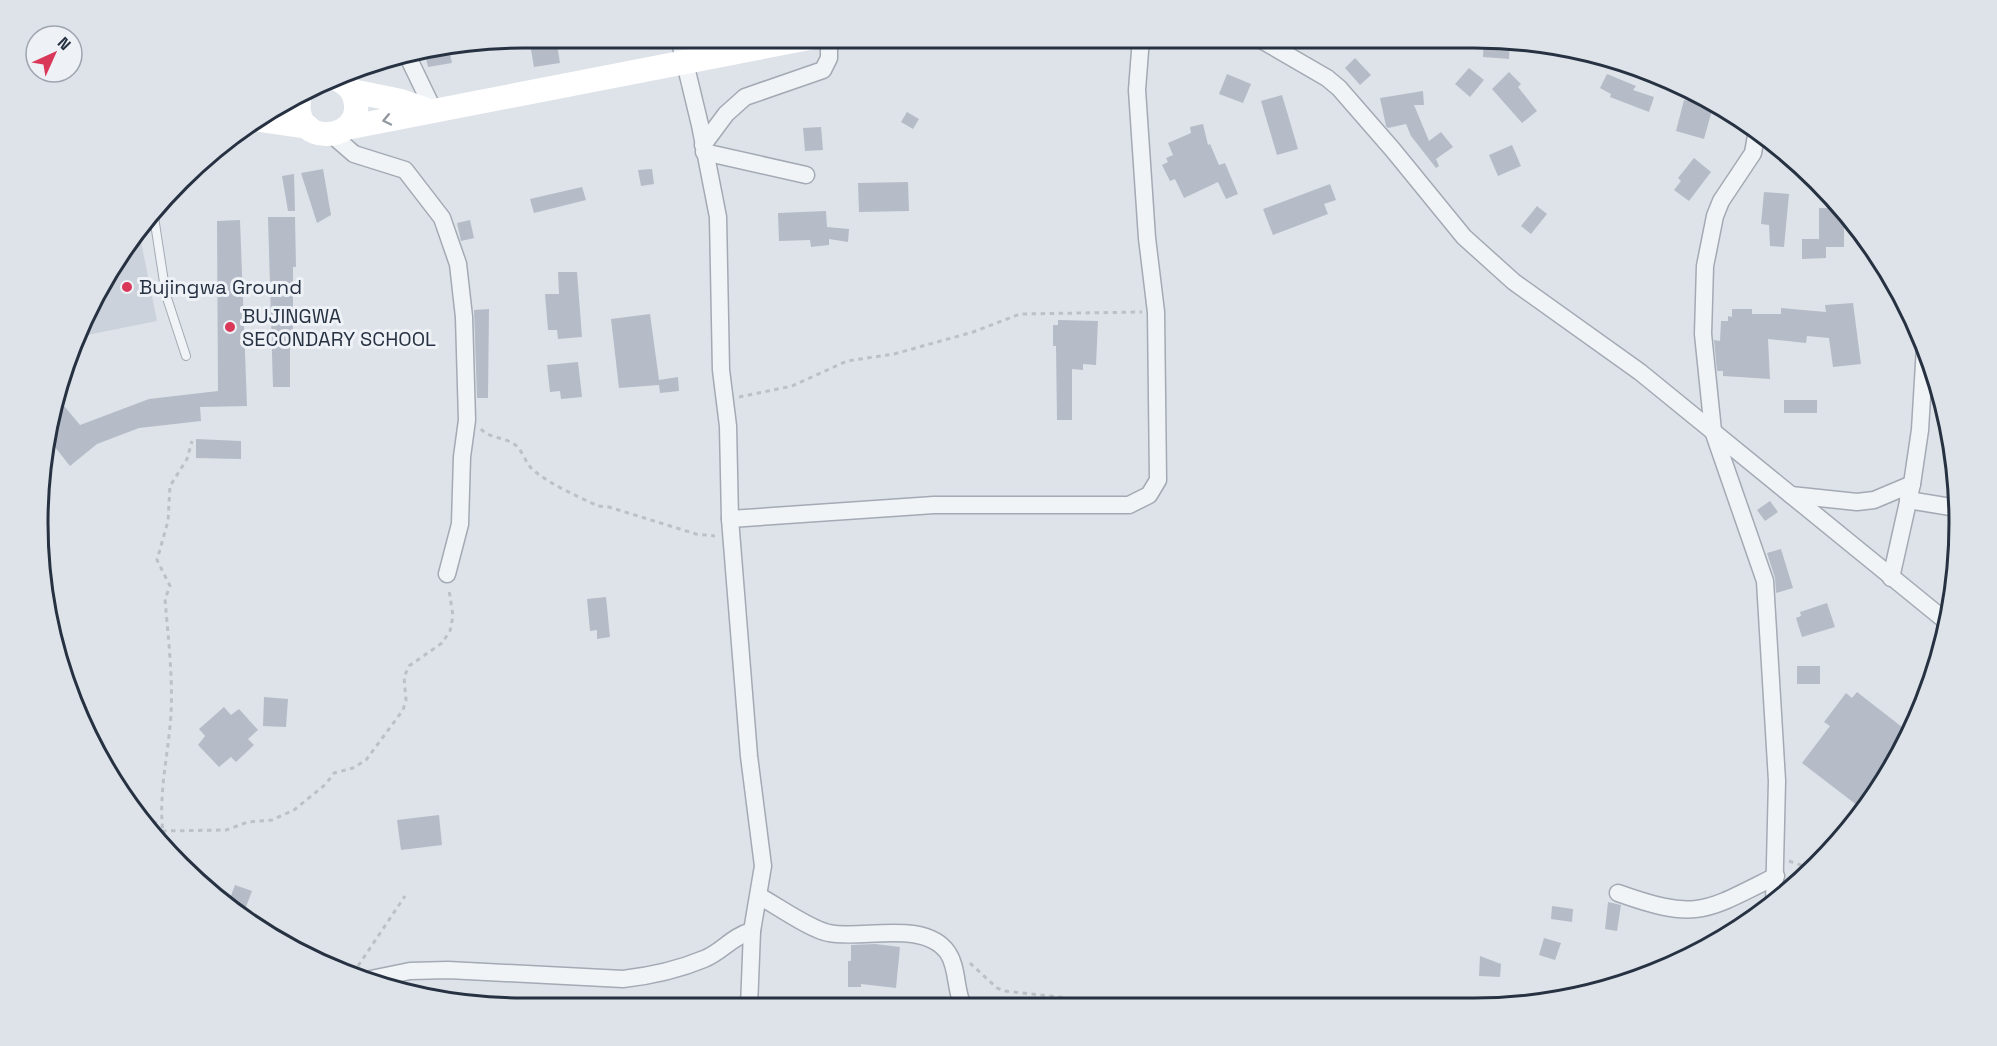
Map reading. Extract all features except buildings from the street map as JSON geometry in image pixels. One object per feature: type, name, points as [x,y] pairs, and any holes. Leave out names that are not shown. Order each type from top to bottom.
[{"type":"main road","points":[[270,121],[308,127],[323,134],[430,110],[756,48]]},
{"type":"main road","points":[[344,85],[430,110]]},
{"type":"main road","points":[[339,131],[351,122],[356,107],[344,85]]},
{"type":"main road","points":[[299,104],[299,114],[308,127]]},
{"type":"street","points":[[682,48],[718,217],[723,399],[728,426],[730,519],[748,745],[763,866],[752,931],[749,998]]},
{"type":"street","points":[[704,149],[726,114],[746,98],[823,70],[829,58],[829,48]]},
{"type":"street","points":[[730,519],[933,505],[1129,506],[1149,495],[1158,480],[1156,312],[1147,238],[1137,90],[1140,48]]},
{"type":"street","points":[[1275,48],[1327,78],[1339,88],[1464,237],[1514,282],[1640,372],[1940,616]]},
{"type":"street","points":[[410,62],[430,110]]},
{"type":"street","points":[[339,131],[354,154],[405,170],[441,218],[458,264],[464,316],[467,402],[460,524],[447,573]]},
{"type":"street","points":[[1755,140],[1752,153],[1720,201],[1715,216],[1705,266],[1703,334],[1713,431],[1765,580],[1776,781],[1775,890]]},
{"type":"street","points":[[704,149],[806,175]]},
{"type":"street","points":[[1891,578],[1912,484],[1920,430],[1924,369]]},
{"type":"street","points":[[1791,495],[1857,502],[1874,500],[1912,484]]},
{"type":"street","points":[[1908,500],[1948,507]]},
{"type":"street","points":[[1618,892],[1685,912],[1718,905],[1776,876]]},
{"type":"street","points":[[759,896],[827,933],[923,935],[947,951],[952,961],[959,998]]},
{"type":"street","points":[[373,974],[448,970],[551,974],[594,979],[633,978],[704,959],[739,934],[752,931]]},
{"type":"lane","points":[[155,223],[166,295],[186,356]]},
{"type":"path","points":[[723,399],[792,386],[848,361],[894,354],[973,332],[1020,314],[1156,312]]},
{"type":"path","points":[[467,402],[483,432],[517,446],[527,465],[535,472],[590,502],[696,534],[732,540]]},
{"type":"path","points":[[192,441],[187,459],[170,486],[168,522],[157,560],[170,586],[165,599],[171,710],[161,796],[160,825],[162,831],[226,830],[248,822],[272,820],[294,810],[326,784],[334,773],[353,768],[366,760],[403,710],[406,700],[404,677],[409,666],[442,643],[450,631],[453,616],[447,573]]},
{"type":"path","points":[[154,822],[160,825]]},
{"type":"path","points":[[1776,856],[1803,866]]},
{"type":"path","points":[[363,971],[405,896]]},
{"type":"path","points":[[947,951],[973,965],[997,988],[1005,992],[1063,998]]},
{"type":"shaded area","name":"Bujingwa Ground","points":[[141,241],[157,321],[87,335],[112,286]]},
{"type":"place","name":"Bujingwa Ground","points":[[127,287]]},
{"type":"place","name":"BUJINGWA SECONDARY SCHOOL","points":[[230,327]]}]
